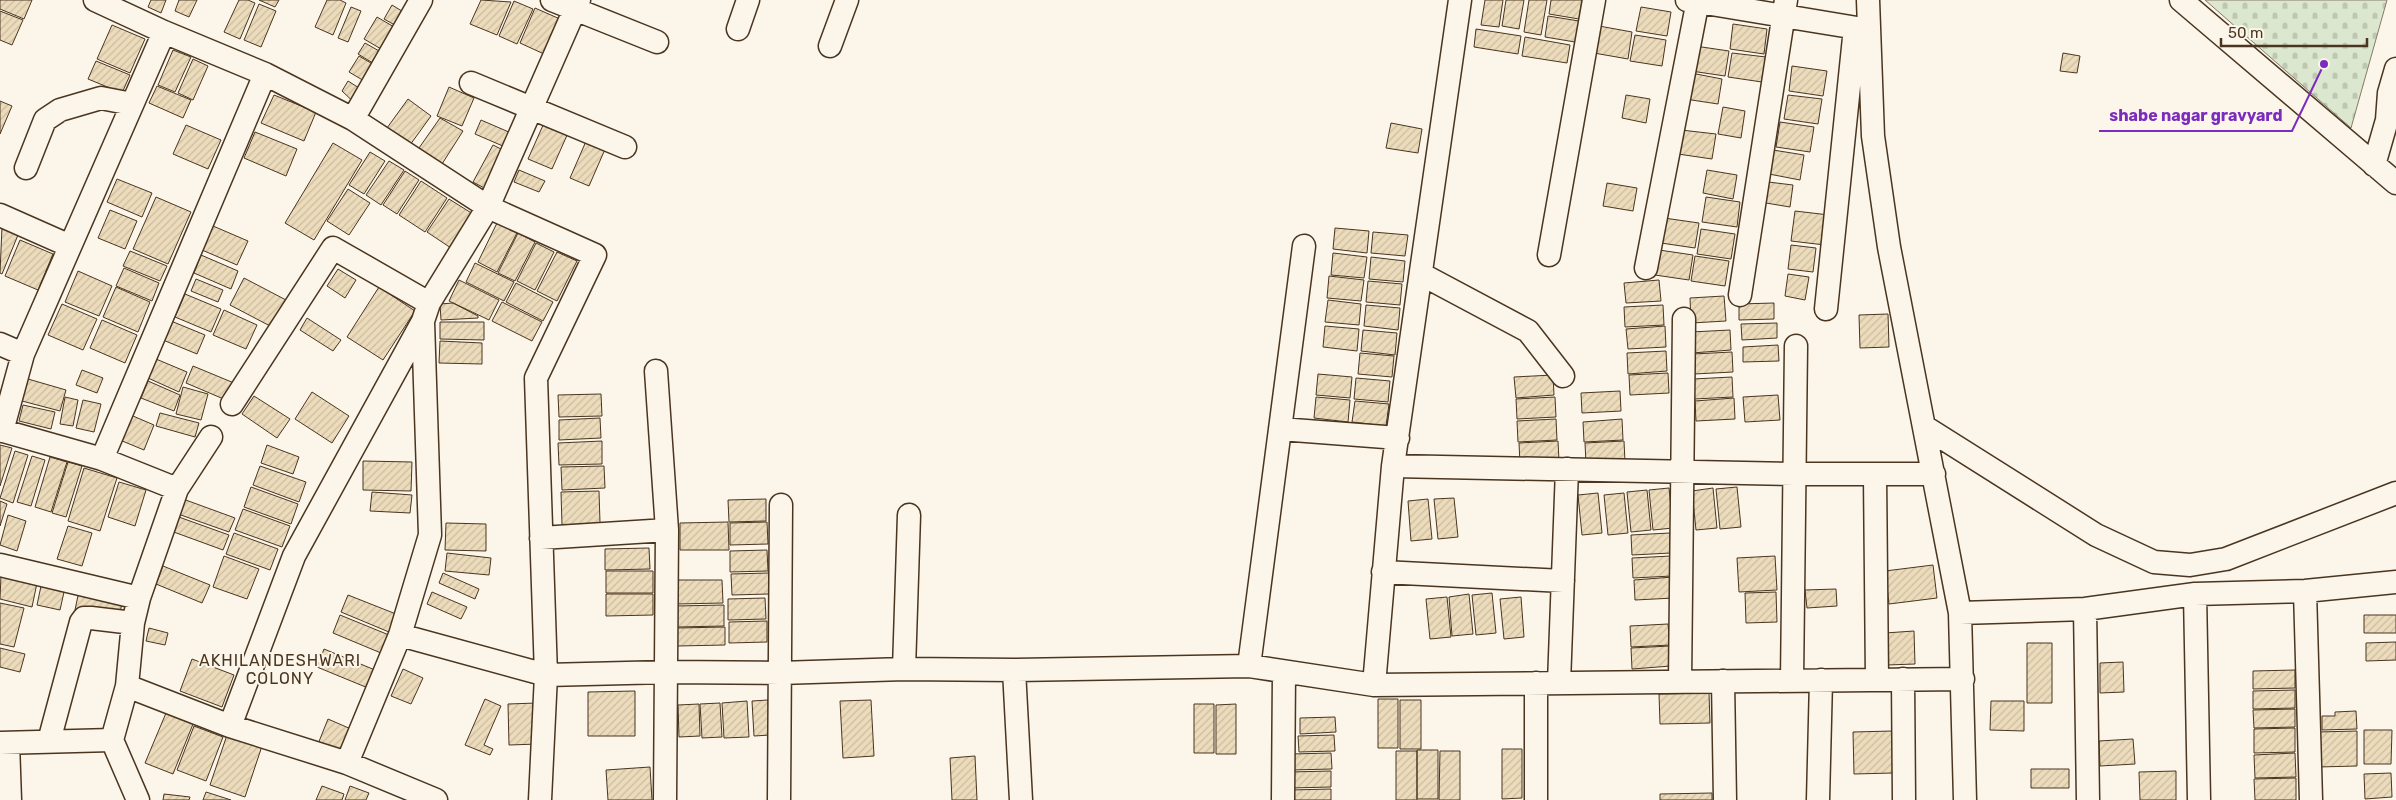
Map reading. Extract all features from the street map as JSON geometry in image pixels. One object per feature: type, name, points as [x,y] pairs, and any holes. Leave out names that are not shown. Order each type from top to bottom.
[{"type":"street","points":[[95,0],[164,32],[265,74],[354,119],[488,207],[595,255],[536,378],[546,675],[540,800]]},
{"type":"street","points":[[354,119],[421,0]]},
{"type":"street","points":[[552,0],[577,5],[657,42]]},
{"type":"street","points":[[738,29],[748,0]]},
{"type":"street","points":[[830,46],[847,0]]},
{"type":"street","points":[[1374,685],[1393,466],[1460,0]]},
{"type":"street","points":[[1549,255],[1594,0]]},
{"type":"street","points":[[1826,309],[1862,29],[1868,0]]},
{"type":"street","points":[[2181,0],[2396,183]]},
{"type":"street","points":[[1646,268],[1694,1],[1785,8],[1862,29]]},
{"type":"street","points":[[230,726],[294,556],[426,312],[488,207],[577,5]]},
{"type":"street","points":[[1740,295],[1785,8]]},
{"type":"street","points":[[1862,29],[1873,136],[1889,247],[1960,613],[1965,800]]},
{"type":"street","points":[[164,32],[23,354],[1,431],[102,459],[177,490]]},
{"type":"street","points":[[2374,165],[2387,120],[2389,93],[2396,69]]},
{"type":"street","points":[[102,459],[265,74]]},
{"type":"street","points":[[471,83],[625,147]]},
{"type":"street","points":[[26,168],[45,120],[60,110],[101,98],[132,104]]},
{"type":"street","points":[[0,214],[70,246]]},
{"type":"street","points":[[1250,666],[1304,246]]},
{"type":"street","points":[[232,404],[333,248],[426,312]]},
{"type":"street","points":[[1421,274],[1528,331],[1563,376]]},
{"type":"street","points":[[347,763],[400,635],[430,535],[426,312]]},
{"type":"street","points":[[1680,682],[1684,319]]},
{"type":"street","points":[[0,344],[23,354]]},
{"type":"street","points":[[1792,681],[1796,346]]},
{"type":"street","points":[[656,371],[667,530],[665,800]]},
{"type":"street","points":[[1924,427],[2096,535],[2154,562],[2190,565],[2226,558],[2396,493]]},
{"type":"street","points":[[1280,429],[1398,438]]},
{"type":"street","points":[[138,800],[112,740],[127,686],[134,623],[139,598],[177,490],[211,437]]},
{"type":"street","points":[[1393,466],[1795,474],[1934,474]]},
{"type":"street","points":[[1559,683],[1567,469]]},
{"type":"street","points":[[1875,475],[1877,680]]},
{"type":"street","points":[[779,800],[781,505]]},
{"type":"street","points":[[904,669],[909,514]]},
{"type":"street","points":[[541,538],[667,530]]},
{"type":"street","points":[[0,565],[139,598]]},
{"type":"street","points":[[1383,572],[1563,581]]},
{"type":"street","points":[[1960,613],[2085,610],[2195,594],[2305,591],[2396,582]]},
{"type":"street","points":[[2305,591],[2311,800]]},
{"type":"street","points":[[2195,594],[2200,800]]},
{"type":"street","points":[[2085,610],[2088,800]]},
{"type":"street","points":[[49,741],[81,622],[84,618],[91,618],[134,623]]},
{"type":"street","points":[[400,635],[546,675],[1250,666],[1374,685],[1963,679]]},
{"type":"street","points":[[1014,670],[1021,800]]},
{"type":"street","points":[[1283,800],[1284,672]]},
{"type":"street","points":[[1903,679],[1904,800]]},
{"type":"street","points":[[1818,800],[1821,680]]},
{"type":"street","points":[[1723,681],[1726,800]]},
{"type":"street","points":[[1536,683],[1536,800]]},
{"type":"street","points":[[127,686],[230,726],[347,763],[436,800]]},
{"type":"street","points":[[10,800],[4,743],[112,740]]},
{"type":"green space","points":[[2205,0],[2387,0],[2351,128]]},
{"type":"building","points":[[0,0],[32,0],[24,19],[0,9]]},
{"type":"building","points":[[151,0],[166,0],[161,13],[148,7]]},
{"type":"building","points":[[179,0],[197,0],[189,17],[175,11]]},
{"type":"building","points":[[239,0],[248,0],[255,3],[240,39],[224,32]]},
{"type":"building","points":[[259,0],[279,0],[275,7]]},
{"type":"building","points":[[327,0],[340,0],[346,3],[333,35],[315,27]]},
{"type":"building","points":[[481,0],[511,2],[497,35],[470,24]]},
{"type":"building","points":[[1485,0],[1503,0],[1499,27],[1481,25]]},
{"type":"building","points":[[1506,0],[1524,0],[1519,29],[1502,26]]},
{"type":"building","points":[[1529,0],[1547,0],[1541,35],[1524,32]]},
{"type":"building","points":[[1551,0],[1582,0],[1579,19],[1549,14]]},
{"type":"building","points":[[514,1],[533,9],[517,44],[499,36]]},
{"type":"building","points":[[259,4],[276,11],[261,47],[244,40]]},
{"type":"building","points":[[392,5],[410,16],[402,29],[384,19]]},
{"type":"building","points":[[351,7],[361,11],[348,42],[338,38]]},
{"type":"building","points":[[1641,7],[1671,12],[1667,36],[1636,31]]},
{"type":"building","points":[[535,8],[560,19],[544,54],[520,43]]},
{"type":"building","points":[[0,11],[23,20],[12,45],[0,40]]},
{"type":"building","points":[[1548,16],[1579,21],[1575,42],[1545,37]]},
{"type":"building","points":[[377,17],[401,31],[388,53],[364,39]]},
{"type":"building","points":[[1733,24],[1767,29],[1764,54],[1730,49]]},
{"type":"building","points":[[112,25],[145,39],[130,73],[97,59]]},
{"type":"building","points":[[1599,26],[1632,32],[1628,59],[1594,53]]},
{"type":"building","points":[[1476,29],[1521,36],[1518,54],[1474,47]]},
{"type":"building","points":[[1635,35],[1666,40],[1662,66],[1630,61]]},
{"type":"building","points":[[1525,37],[1570,45],[1567,63],[1522,56]]},
{"type":"building","points":[[365,43],[388,56],[381,68],[358,54]]},
{"type":"building","points":[[1695,46],[1729,51],[1725,76],[1691,71]]},
{"type":"building","points":[[173,50],[191,57],[175,92],[158,85]]},
{"type":"building","points":[[1732,53],[1766,57],[1762,82],[1728,77]]},
{"type":"building","points":[[2063,53],[2080,56],[2077,73],[2060,71]]},
{"type":"building","points":[[359,56],[381,69],[371,85],[349,72]]},
{"type":"building","points":[[193,59],[208,66],[193,100],[178,93]]},
{"type":"building","points":[[96,61],[130,75],[122,93],[88,79]]},
{"type":"building","points":[[1792,66],[1827,71],[1823,96],[1789,91]]},
{"type":"building","points":[[1691,73],[1722,79],[1718,104],[1685,99]]},
{"type":"building","points":[[348,81],[367,93],[359,107],[342,91]]},
{"type":"building","points":[[157,86],[191,100],[183,118],[149,103]]},
{"type":"building","points":[[449,87],[474,98],[462,126],[437,116]]},
{"type":"building","points":[[274,95],[316,112],[304,141],[261,123]]},
{"type":"building","points":[[1626,95],[1650,99],[1646,123],[1622,118]]},
{"type":"building","points":[[1788,95],[1822,99],[1818,124],[1784,119]]},
{"type":"building","points":[[408,99],[431,116],[410,145],[387,128]]},
{"type":"building","points":[[0,101],[12,106],[0,134]]},
{"type":"building","points":[[1723,107],[1745,111],[1741,138],[1718,134]]},
{"type":"building","points":[[440,118],[463,131],[442,164],[419,148]]},
{"type":"building","points":[[481,120],[518,136],[512,150],[475,134]]},
{"type":"building","points":[[1780,122],[1814,127],[1810,152],[1776,147]]},
{"type":"building","points":[[544,123],[568,133],[552,169],[528,159]]},
{"type":"building","points":[[1391,123],[1422,129],[1418,153],[1386,148]]},
{"type":"building","points":[[186,125],[221,140],[208,169],[173,154]]},
{"type":"building","points":[[1681,130],[1716,134],[1712,159],[1678,154]]},
{"type":"building","points":[[255,132],[297,149],[286,176],[244,158]]},
{"type":"building","points":[[587,139],[606,147],[589,186],[570,178]]},
{"type":"building","points":[[333,143],[362,160],[314,240],[285,223]]},
{"type":"building","points":[[493,145],[511,154],[490,191],[473,182]]},
{"type":"building","points":[[1773,150],[1804,155],[1800,180],[1769,174]]},
{"type":"building","points":[[370,152],[385,161],[364,194],[349,185]]},
{"type":"building","points":[[389,161],[404,170],[381,205],[366,195]]},
{"type":"building","points":[[519,170],[545,181],[539,192],[514,182]]},
{"type":"building","points":[[1707,170],[1737,175],[1733,199],[1703,193]]},
{"type":"building","points":[[405,171],[419,180],[397,214],[383,205]]},
{"type":"building","points":[[117,179],[152,193],[142,217],[107,202]]},
{"type":"building","points":[[421,181],[447,198],[425,232],[399,215]]},
{"type":"building","points":[[1768,182],[1793,185],[1790,207],[1766,203]]},
{"type":"building","points":[[1607,183],[1637,188],[1633,211],[1603,206]]},
{"type":"building","points":[[348,189],[370,203],[349,235],[327,221]]},
{"type":"building","points":[[156,197],[191,212],[168,264],[133,249]]},
{"type":"building","points":[[1706,197],[1740,202],[1737,227],[1702,222]]},
{"type":"building","points":[[449,199],[473,214],[451,248],[427,232]]},
{"type":"building","points":[[110,210],[137,221],[125,249],[98,238]]},
{"type":"building","points":[[1795,211],[1829,215],[1825,245],[1791,241]]},
{"type":"building","points":[[1664,218],[1699,223],[1695,248],[1661,243]]},
{"type":"building","points":[[497,223],[517,233],[497,272],[478,262]]},
{"type":"building","points":[[213,226],[248,241],[237,265],[202,250]]},
{"type":"building","points":[[2,227],[18,235],[2,274],[0,273]]},
{"type":"building","points":[[1335,228],[1369,231],[1367,253],[1333,249]]},
{"type":"building","points":[[1701,229],[1735,234],[1731,259],[1697,254]]},
{"type":"building","points":[[1373,232],[1408,235],[1405,256],[1371,253]]},
{"type":"building","points":[[518,233],[535,242],[515,281],[498,273]]},
{"type":"building","points":[[20,240],[53,254],[38,290],[5,276]]},
{"type":"building","points":[[536,243],[554,252],[535,290],[517,281]]},
{"type":"building","points":[[1791,245],[1816,248],[1813,272],[1788,269]]},
{"type":"building","points":[[1659,250],[1693,255],[1689,280],[1655,275]]},
{"type":"building","points":[[130,251],[167,266],[160,281],[123,266]]},
{"type":"building","points":[[557,252],[577,261],[557,301],[537,291]]},
{"type":"building","points":[[1333,253],[1367,257],[1364,278],[1331,275]]},
{"type":"building","points":[[201,255],[238,271],[231,289],[194,273]]},
{"type":"building","points":[[1695,256],[1729,261],[1725,286],[1691,281]]},
{"type":"building","points":[[1371,257],[1405,261],[1403,282],[1369,279]]},
{"type":"building","points":[[475,263],[514,282],[504,301],[466,282]]},
{"type":"building","points":[[124,268],[159,283],[152,301],[116,286]]},
{"type":"building","points":[[338,269],[356,280],[345,298],[327,286]]},
{"type":"building","points":[[78,271],[112,286],[99,316],[65,302]]},
{"type":"building","points":[[1788,274],[1809,277],[1805,300],[1785,296]]},
{"type":"building","points":[[1329,276],[1364,280],[1361,301],[1327,298]]},
{"type":"building","points":[[244,278],[286,300],[272,327],[230,305]]},
{"type":"building","points":[[196,279],[223,290],[218,302],[191,291]]},
{"type":"building","points":[[459,280],[499,300],[489,320],[449,301]]},
{"type":"building","points":[[1659,280],[1661,301],[1626,303],[1624,283]]},
{"type":"building","points":[[1368,281],[1402,284],[1400,305],[1366,302]]},
{"type":"building","points":[[516,283],[553,302],[543,321],[506,302]]},
{"type":"building","points":[[116,287],[150,302],[138,332],[103,317]]},
{"type":"building","points":[[379,287],[415,311],[383,360],[347,337]]},
{"type":"building","points":[[185,294],[221,309],[211,332],[175,317]]},
{"type":"building","points":[[1724,296],[1726,321],[1691,323],[1690,298]]},
{"type":"building","points":[[1328,300],[1361,304],[1359,325],[1325,322]]},
{"type":"building","points":[[502,302],[542,322],[532,341],[492,321]]},
{"type":"building","points":[[453,303],[478,316],[478,318],[441,320],[440,304]]},
{"type":"building","points":[[1774,303],[1774,319],[1739,320],[1739,304]]},
{"type":"building","points":[[62,304],[97,319],[83,350],[48,335]]},
{"type":"building","points":[[1366,305],[1400,308],[1398,330],[1364,326]]},
{"type":"building","points":[[1663,305],[1664,325],[1625,327],[1624,307]]},
{"type":"building","points":[[224,310],[257,325],[246,349],[213,335]]},
{"type":"building","points":[[1888,314],[1889,347],[1860,348],[1859,315]]},
{"type":"building","points":[[307,318],[341,340],[333,351],[300,330]]},
{"type":"building","points":[[102,320],[137,335],[125,363],[90,348]]},
{"type":"building","points":[[171,321],[205,335],[197,354],[163,340]]},
{"type":"building","points":[[440,322],[484,322],[484,340],[440,339]]},
{"type":"building","points":[[1777,323],[1777,338],[1742,340],[1741,324]]},
{"type":"building","points":[[1325,326],[1359,329],[1357,351],[1323,347]]},
{"type":"building","points":[[1665,326],[1666,347],[1628,349],[1626,329]]},
{"type":"building","points":[[1363,330],[1397,333],[1395,355],[1361,351]]},
{"type":"building","points":[[1730,330],[1731,350],[1692,353],[1691,332]]},
{"type":"building","points":[[440,341],[482,343],[482,364],[439,363]]},
{"type":"building","points":[[1778,345],[1779,361],[1743,362],[1743,347]]},
{"type":"building","points":[[1666,351],[1667,371],[1628,374],[1627,353]]},
{"type":"building","points":[[1732,352],[1733,372],[1694,374],[1693,354]]},
{"type":"building","points":[[1360,353],[1394,356],[1392,377],[1358,374]]},
{"type":"building","points":[[156,359],[187,372],[179,392],[148,378]]},
{"type":"building","points":[[193,366],[234,383],[226,400],[186,383]]},
{"type":"building","points":[[82,370],[103,378],[97,393],[76,385]]},
{"type":"building","points":[[1668,373],[1669,393],[1630,395],[1629,375]]},
{"type":"building","points":[[1318,374],[1352,377],[1350,398],[1316,395]]},
{"type":"building","points":[[1553,375],[1554,395],[1516,398],[1514,377]]},
{"type":"building","points":[[1732,377],[1733,397],[1694,399],[1693,379]]},
{"type":"building","points":[[1356,378],[1390,381],[1388,402],[1354,399]]},
{"type":"building","points":[[28,379],[66,390],[60,411],[22,401]]},
{"type":"building","points":[[148,381],[180,395],[174,411],[141,398]]},
{"type":"building","points":[[183,387],[208,394],[201,420],[176,414]]},
{"type":"building","points":[[1620,391],[1621,411],[1582,413],[1581,393]]},
{"type":"building","points":[[312,392],[349,416],[332,443],[295,419]]},
{"type":"building","points":[[601,394],[602,416],[559,417],[558,395]]},
{"type":"building","points":[[1778,395],[1780,420],[1745,422],[1743,397]]},
{"type":"building","points":[[254,396],[290,419],[277,438],[242,414]]},
{"type":"building","points":[[65,397],[78,400],[73,426],[60,424]]},
{"type":"building","points":[[1316,397],[1350,400],[1348,422],[1314,418]]},
{"type":"building","points":[[1555,397],[1556,417],[1517,419],[1516,399]]},
{"type":"building","points":[[1734,398],[1735,419],[1696,421],[1695,401]]},
{"type":"building","points":[[83,400],[101,404],[94,432],[76,428]]},
{"type":"building","points":[[1355,401],[1389,404],[1386,426],[1352,422]]},
{"type":"building","points":[[23,405],[55,412],[51,429],[19,421]]},
{"type":"building","points":[[126,413],[154,425],[144,450],[115,438]]},
{"type":"building","points":[[160,413],[199,423],[195,437],[156,426]]},
{"type":"building","points":[[600,418],[601,438],[559,440],[559,420]]},
{"type":"building","points":[[1556,419],[1557,440],[1518,442],[1517,421]]},
{"type":"building","points":[[1622,419],[1623,440],[1584,442],[1583,422]]},
{"type":"building","points":[[602,441],[602,464],[559,465],[558,443]]},
{"type":"building","points":[[1558,441],[1559,461],[1520,464],[1519,443]]},
{"type":"building","points":[[1624,441],[1625,462],[1586,464],[1585,443]]},
{"type":"building","points":[[0,445],[12,448],[0,486]]},
{"type":"building","points":[[267,445],[299,457],[293,474],[261,463]]},
{"type":"building","points":[[15,451],[28,455],[13,503],[0,498]]},
{"type":"building","points":[[32,456],[45,460],[31,506],[17,502]]},
{"type":"building","points":[[50,457],[67,462],[51,512],[35,507]]},
{"type":"building","points":[[363,461],[412,462],[411,491],[363,490]]},
{"type":"building","points":[[68,462],[82,466],[66,517],[52,513]]},
{"type":"building","points":[[260,466],[306,482],[299,502],[253,485]]},
{"type":"building","points":[[604,466],[605,488],[562,490],[561,467]]},
{"type":"building","points":[[84,468],[117,478],[100,531],[68,521]]},
{"type":"building","points":[[119,482],[146,490],[135,526],[108,517]]},
{"type":"building","points":[[251,487],[298,504],[291,524],[244,507]]},
{"type":"building","points":[[1737,487],[1741,527],[1720,529],[1716,489]]},
{"type":"building","points":[[1669,488],[1673,528],[1653,530],[1649,490]]},
{"type":"building","points":[[1713,488],[1717,528],[1696,530],[1692,491]]},
{"type":"building","points":[[1647,490],[1651,530],[1631,532],[1627,492]]},
{"type":"building","points":[[599,491],[600,523],[562,525],[561,492]]},
{"type":"building","points":[[372,492],[412,495],[410,513],[370,511]]},
{"type":"building","points":[[1598,493],[1602,533],[1582,535],[1578,495]]},
{"type":"building","points":[[1624,493],[1628,533],[1608,535],[1604,495]]},
{"type":"building","points":[[1454,498],[1458,537],[1438,539],[1434,499]]},
{"type":"building","points":[[183,499],[235,518],[229,532],[178,514]]},
{"type":"building","points":[[766,499],[766,521],[729,522],[728,500]]},
{"type":"building","points":[[1428,499],[1432,539],[1411,541],[1408,501]]},
{"type":"building","points":[[0,501],[7,504],[0,526]]},
{"type":"building","points":[[243,509],[290,526],[282,547],[235,530]]},
{"type":"building","points":[[8,515],[26,521],[17,551],[0,545]]},
{"type":"building","points":[[176,516],[229,535],[223,550],[171,531]]},
{"type":"building","points":[[728,522],[729,550],[680,550],[680,523]]},
{"type":"building","points":[[767,522],[768,544],[730,545],[730,523]]},
{"type":"building","points":[[446,523],[486,524],[486,551],[445,550]]},
{"type":"building","points":[[68,526],[92,533],[82,566],[57,559]]},
{"type":"building","points":[[234,533],[278,549],[270,570],[226,554]]},
{"type":"building","points":[[1670,533],[1671,553],[1632,555],[1631,535]]},
{"type":"building","points":[[649,548],[650,569],[605,570],[605,549]]},
{"type":"building","points":[[767,550],[768,571],[730,572],[730,551]]},
{"type":"building","points":[[447,553],[491,558],[489,575],[445,571]]},
{"type":"building","points":[[224,556],[259,569],[247,599],[213,587]]},
{"type":"building","points":[[1671,556],[1672,576],[1633,578],[1632,558]]},
{"type":"building","points":[[1775,556],[1777,590],[1739,592],[1737,558]]},
{"type":"building","points":[[1933,565],[1937,598],[1889,604],[1885,571]]},
{"type":"building","points":[[163,566],[210,585],[202,603],[156,584]]},
{"type":"building","points":[[606,571],[653,571],[653,593],[606,593]]},
{"type":"building","points":[[443,573],[479,589],[475,599],[439,583]]},
{"type":"building","points":[[769,573],[769,594],[732,595],[731,574]]},
{"type":"building","points":[[1,575],[37,583],[32,607],[0,599]]},
{"type":"building","points":[[1673,577],[1674,598],[1635,600],[1634,580]]},
{"type":"building","points":[[676,580],[722,580],[723,603],[676,604]]},
{"type":"building","points":[[41,586],[64,592],[60,610],[37,605]]},
{"type":"building","points":[[80,586],[124,596],[118,620],[75,610]]},
{"type":"building","points":[[1836,589],[1837,606],[1807,608],[1805,590]]},
{"type":"building","points":[[432,592],[467,607],[461,619],[427,604]]},
{"type":"building","points":[[1776,592],[1777,622],[1746,623],[1745,593]]},
{"type":"building","points":[[1492,593],[1496,633],[1476,635],[1472,595]]},
{"type":"building","points":[[606,594],[653,594],[653,615],[606,616]]},
{"type":"building","points":[[1469,594],[1473,634],[1452,636],[1449,597]]},
{"type":"building","points":[[348,595],[396,614],[389,632],[341,612]]},
{"type":"building","points":[[1447,597],[1451,637],[1430,639],[1426,599]]},
{"type":"building","points":[[1521,597],[1524,637],[1504,639],[1500,599]]},
{"type":"building","points":[[765,598],[766,619],[728,620],[728,599]]},
{"type":"building","points":[[0,603],[24,608],[14,647],[0,644]]},
{"type":"building","points":[[724,605],[724,626],[677,627],[676,606]]},
{"type":"building","points":[[340,615],[389,635],[381,653],[333,633]]},
{"type":"building","points":[[2364,615],[2396,615],[2396,633],[2364,633]]},
{"type":"building","points":[[767,621],[767,642],[729,643],[729,622]]},
{"type":"building","points":[[1668,624],[1670,645],[1631,647],[1630,626]]},
{"type":"building","points":[[725,627],[725,645],[677,646],[677,628]]},
{"type":"building","points":[[149,628],[168,633],[165,645],[146,641]]},
{"type":"building","points":[[1914,631],[1915,664],[1887,665],[1885,633]]},
{"type":"building","points":[[2396,642],[2396,660],[2366,661],[2366,643]]},
{"type":"building","points":[[2027,643],[2052,643],[2052,703],[2027,703]]},
{"type":"building","points":[[1670,646],[1671,666],[1632,669],[1631,648]]},
{"type":"building","points":[[0,648],[25,654],[20,672],[0,667]]},
{"type":"building","points":[[324,649],[375,670],[368,688],[317,667]]},
{"type":"building","points":[[192,659],[234,675],[222,707],[180,691]]},
{"type":"building","points":[[2123,662],[2124,692],[2100,693],[2100,663]]},
{"type":"building","points":[[403,669],[423,678],[411,704],[391,696]]},
{"type":"building","points":[[2295,670],[2295,688],[2253,689],[2253,671]]},
{"type":"building","points":[[2295,690],[2295,708],[2253,709],[2253,691]]},
{"type":"building","points":[[635,691],[635,736],[588,736],[588,692]]},
{"type":"building","points":[[1709,693],[1710,723],[1660,724],[1659,694]]},
{"type":"building","points":[[485,699],[501,706],[484,745],[493,749],[490,755],[465,745]]},
{"type":"building","points":[[1378,699],[1398,699],[1398,748],[1378,748]]},
{"type":"building","points":[[768,700],[770,735],[754,736],[752,701]]},
{"type":"building","points":[[871,700],[874,756],[843,758],[840,701]]},
{"type":"building","points":[[1400,700],[1421,700],[1421,749],[1400,749]]},
{"type":"building","points":[[747,701],[749,737],[724,738],[722,703]]},
{"type":"building","points":[[1991,701],[2024,701],[2024,731],[1990,730]]},
{"type":"building","points":[[537,703],[538,744],[509,745],[508,704]]},
{"type":"building","points":[[720,703],[722,737],[702,738],[700,704]]},
{"type":"building","points":[[699,704],[700,736],[679,737],[678,705]]},
{"type":"building","points":[[1194,704],[1214,704],[1214,753],[1194,753]]},
{"type":"building","points":[[1236,704],[1236,754],[1216,754],[1216,705]]},
{"type":"building","points":[[2295,709],[2295,727],[2254,728],[2253,710]]},
{"type":"building","points":[[2356,711],[2357,729],[2322,730],[2322,716],[2335,716],[2335,712]]},
{"type":"building","points":[[166,713],[193,724],[173,774],[145,763]]},
{"type":"building","points":[[1335,717],[1336,732],[1300,734],[1300,718]]},
{"type":"building","points":[[328,719],[351,729],[341,754],[318,744]]},
{"type":"building","points":[[194,726],[223,737],[206,781],[177,770]]},
{"type":"building","points":[[2295,728],[2295,752],[2254,753],[2254,729]]},
{"type":"building","points":[[2364,730],[2392,730],[2391,764],[2364,764]]},
{"type":"building","points":[[1893,731],[1893,773],[1854,774],[1853,732]]},
{"type":"building","points":[[2357,731],[2357,766],[2318,767],[2318,732]]},
{"type":"building","points":[[227,735],[262,746],[245,797],[210,785]]},
{"type":"building","points":[[1334,735],[1335,751],[1299,752],[1298,736]]},
{"type":"building","points":[[2133,739],[2135,764],[2100,766],[2099,741]]},
{"type":"building","points":[[1502,749],[1522,749],[1522,798],[1502,799]]},
{"type":"building","points":[[1417,750],[1438,750],[1438,799],[1417,799]]},
{"type":"building","points":[[1396,751],[1417,751],[1417,800],[1396,800]]},
{"type":"building","points":[[1440,751],[1460,751],[1460,800],[1439,800]]},
{"type":"building","points":[[1331,753],[1332,769],[1291,770],[1291,754]]},
{"type":"building","points":[[2295,753],[2296,777],[2255,778],[2254,755]]},
{"type":"building","points":[[975,756],[977,800],[952,800],[950,758]]},
{"type":"building","points":[[650,767],[652,800],[608,800],[606,770]]},
{"type":"building","points":[[2031,769],[2069,769],[2069,788],[2031,788]]},
{"type":"building","points":[[1331,771],[1331,787],[1290,788],[1290,772]]},
{"type":"building","points":[[2176,771],[2176,800],[2140,800],[2139,772]]},
{"type":"building","points":[[2391,773],[2392,797],[2365,799],[2364,774]]},
{"type":"building","points":[[2296,778],[2296,800],[2255,800],[2254,779]]},
{"type":"building","points":[[322,786],[344,794],[342,800],[316,800]]},
{"type":"building","points":[[350,786],[369,793],[366,800],[345,800]]},
{"type":"building","points":[[1331,789],[1331,800],[1290,800],[1290,790]]},
{"type":"building","points":[[206,792],[231,800],[203,800]]},
{"type":"building","points":[[1712,793],[1712,800],[1660,800],[1660,794]]},
{"type":"building","points":[[164,794],[190,797],[189,800],[163,800]]},
{"type":"place","name":"shabe nagar gravyard","points":[[2324,64]]},
{"type":"district","name":"AKHILANDESHWARI COLONY","points":[[280,669]]}]
